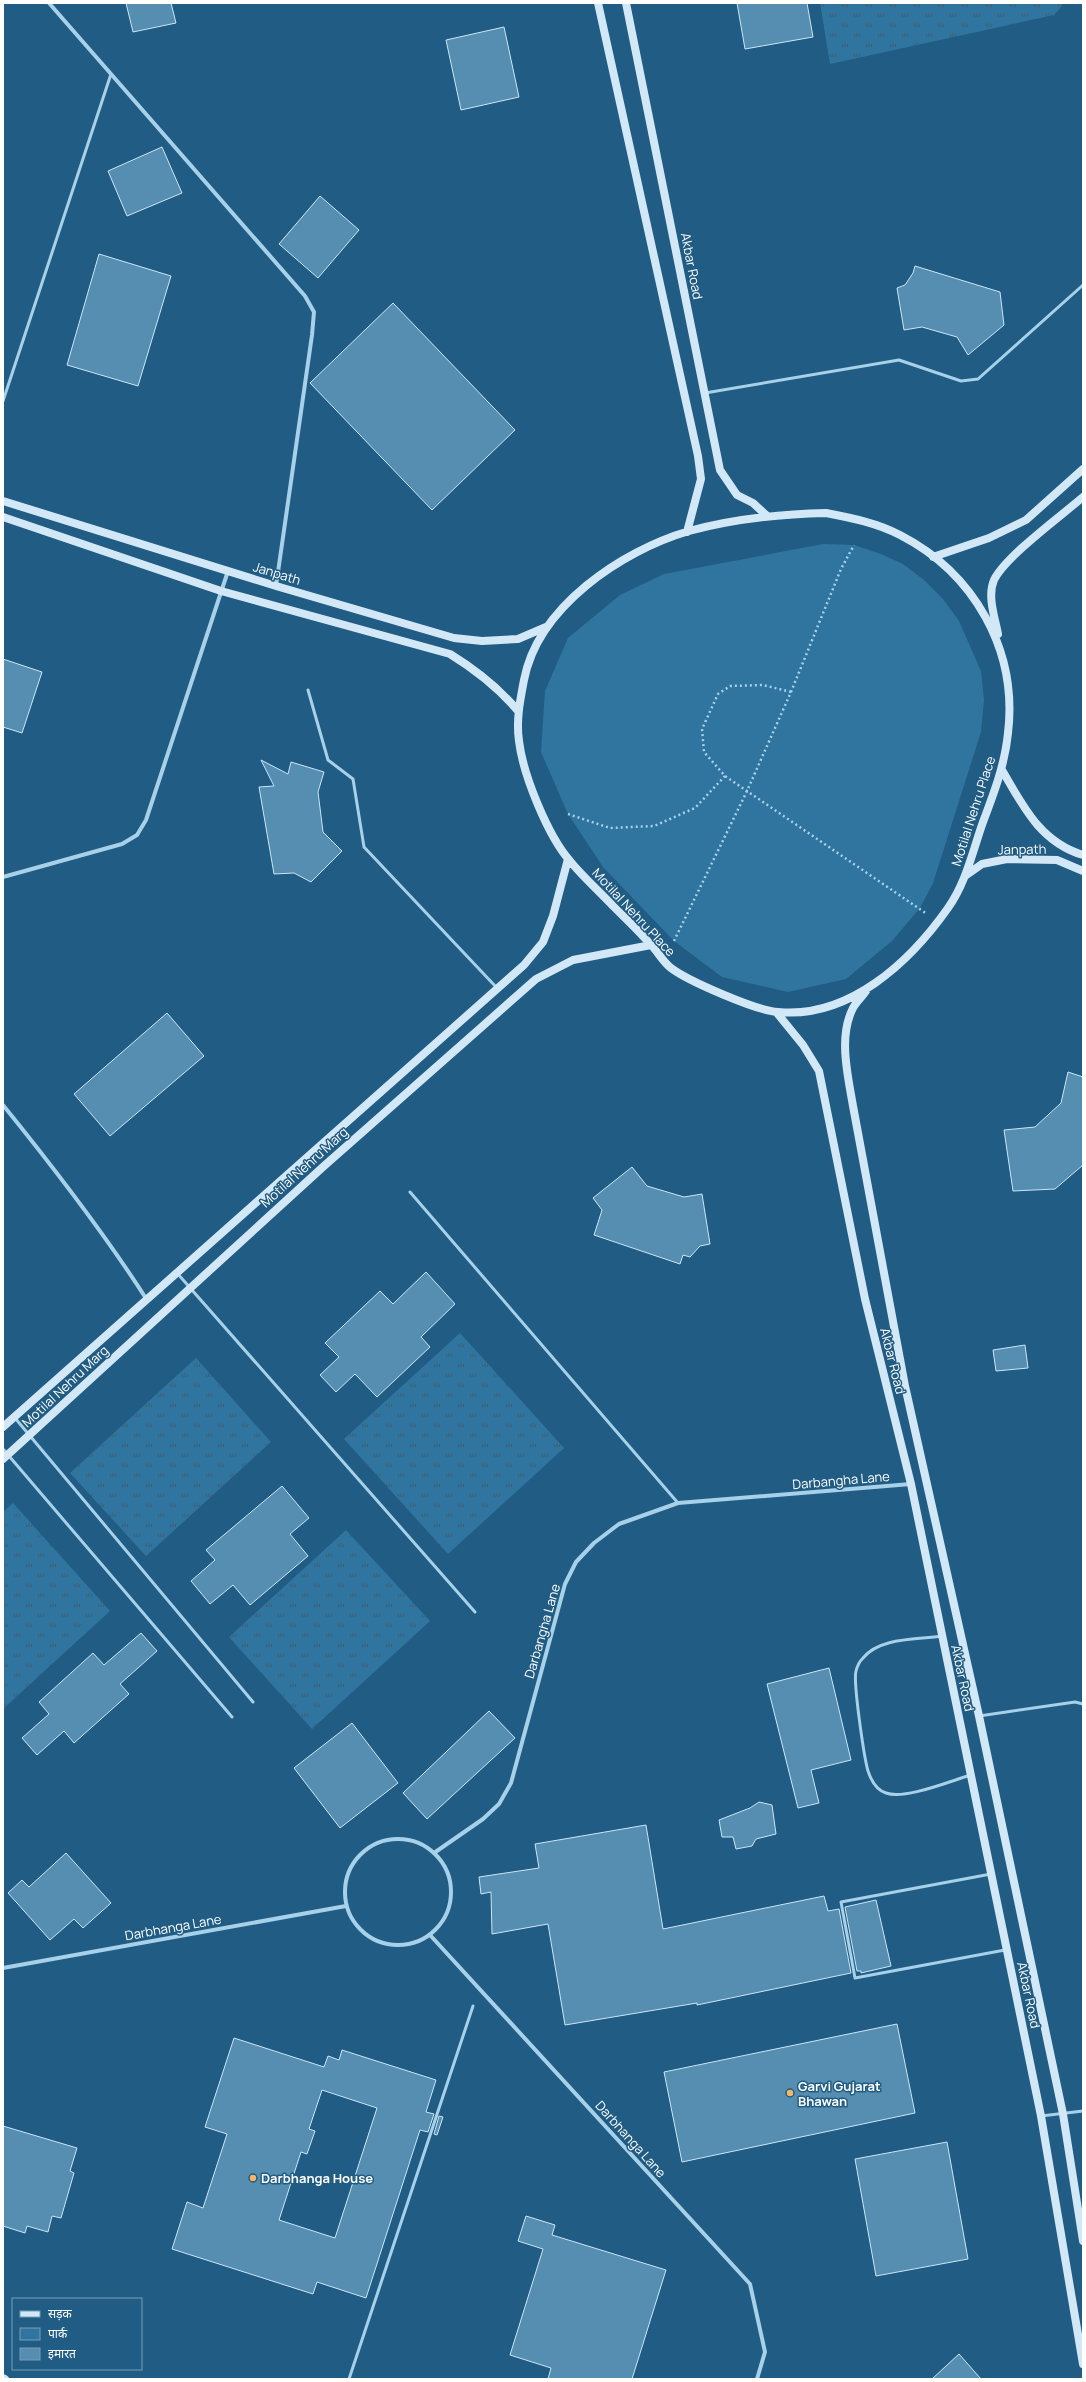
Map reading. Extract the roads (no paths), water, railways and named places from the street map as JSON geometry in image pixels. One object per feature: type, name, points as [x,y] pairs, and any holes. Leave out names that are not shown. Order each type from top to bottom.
[{"type":"main road","points":[[598,3],[698,456],[701,479],[687,532]]},
{"type":"main road","name":"Akbar Road","points":[[626,3],[720,470],[737,495],[753,503],[766,515]]},
{"type":"main road","points":[[934,557],[989,538],[1026,520],[1083,469]]},
{"type":"main road","points":[[1001,647],[992,605],[994,581],[1010,560],[1083,497]]},
{"type":"main road","name":"Janpath","points":[[3,501],[276,586],[454,638],[482,641],[518,639],[546,627]]},
{"type":"main road","name":"Motilal Nehru Place","points":[[826,513],[864,521],[901,536],[934,557],[966,588],[984,613],[1001,647],[1010,703],[1008,733],[1002,770],[964,877],[950,906],[911,952],[867,990],[824,1009],[777,1013],[713,990],[670,968],[651,944],[568,859],[548,825],[526,774],[519,743],[518,711],[526,667],[546,627],[568,600],[595,578],[639,552],[687,532],[766,515],[826,513]]},
{"type":"main road","points":[[3,517],[221,592],[450,654],[477,671],[500,690],[518,711]]},
{"type":"main road","name":"Janpath","points":[[1002,770],[1031,820],[1062,847],[1083,855]]},
{"type":"main road","name":"Motilal Nehru Marg","points":[[3,1427],[496,988],[524,965],[543,942],[554,916],[568,859]]},
{"type":"main road","name":"Janpath","points":[[964,877],[982,864],[1007,859],[1057,860],[1083,871]]},
{"type":"main road","name":"Motilal Nehru Marg","points":[[5,1454],[30,1436],[190,1287],[536,979],[573,960],[651,944]]},
{"type":"main road","name":"Akbar Road","points":[[867,990],[853,1009],[846,1033],[847,1067],[905,1386],[979,1716],[1063,2114],[1083,2241]]},
{"type":"main road","name":"Akbar Road","points":[[777,1013],[803,1045],[819,1071],[865,1299],[910,1484],[1041,2116],[1083,2364]]},
{"type":"street","points":[[49,3],[305,296],[314,312],[312,336],[276,586]]},
{"type":"street","points":[[3,877],[122,844],[137,835],[146,820],[228,571]]},
{"type":"street","points":[[3,1105],[63,1179],[115,1250],[147,1300]]},
{"type":"street","name":"Darbangha Lane","points":[[434,1853],[483,1819],[498,1804],[511,1783],[565,1584],[576,1562],[594,1543],[619,1524],[678,1503],[910,1484]]},
{"type":"street","points":[[405,1839],[425,1845],[441,1860],[450,1878],[451,1900],[444,1920],[430,1936],[411,1944],[390,1946],[371,1939],[355,1925],[346,1906],[344,1885],[351,1865],[365,1849],[384,1840],[405,1839]]},
{"type":"street","name":"Darbhanga Lane","points":[[3,1968],[346,1906]]},
{"type":"street","name":"Darbhanga Lane","points":[[430,1936],[750,2284],[765,2352],[757,2379]]},
{"type":"lane","points":[[3,401],[111,74]]},
{"type":"lane","points":[[705,393],[899,360],[961,381],[978,379],[1083,285]]},
{"type":"lane","points":[[308,690],[328,760],[353,780],[364,847],[496,988]]},
{"type":"lane","points":[[410,1192],[678,1503]]},
{"type":"lane","points":[[177,1273],[474,1612]]},
{"type":"lane","points":[[14,1416],[253,1702]]},
{"type":"lane","points":[[5,1454],[232,1717]]},
{"type":"lane","points":[[942,1636],[889,1643],[872,1648],[862,1659],[856,1672],[868,1771],[875,1786],[885,1793],[899,1796],[971,1775]]},
{"type":"lane","points":[[979,1716],[1075,1702],[1083,1704]]},
{"type":"lane","points":[[991,1874],[841,1902],[855,1978],[1007,1950]]},
{"type":"lane","points":[[349,2379],[473,2006]]},
{"type":"lane","points":[[1041,2116],[1083,2111]]},
{"type":"place","name":"Garvi Gujarat Bhawan","points":[[790,2093]]},
{"type":"place","name":"Darbhanga House","points":[[253,2178]]}]
